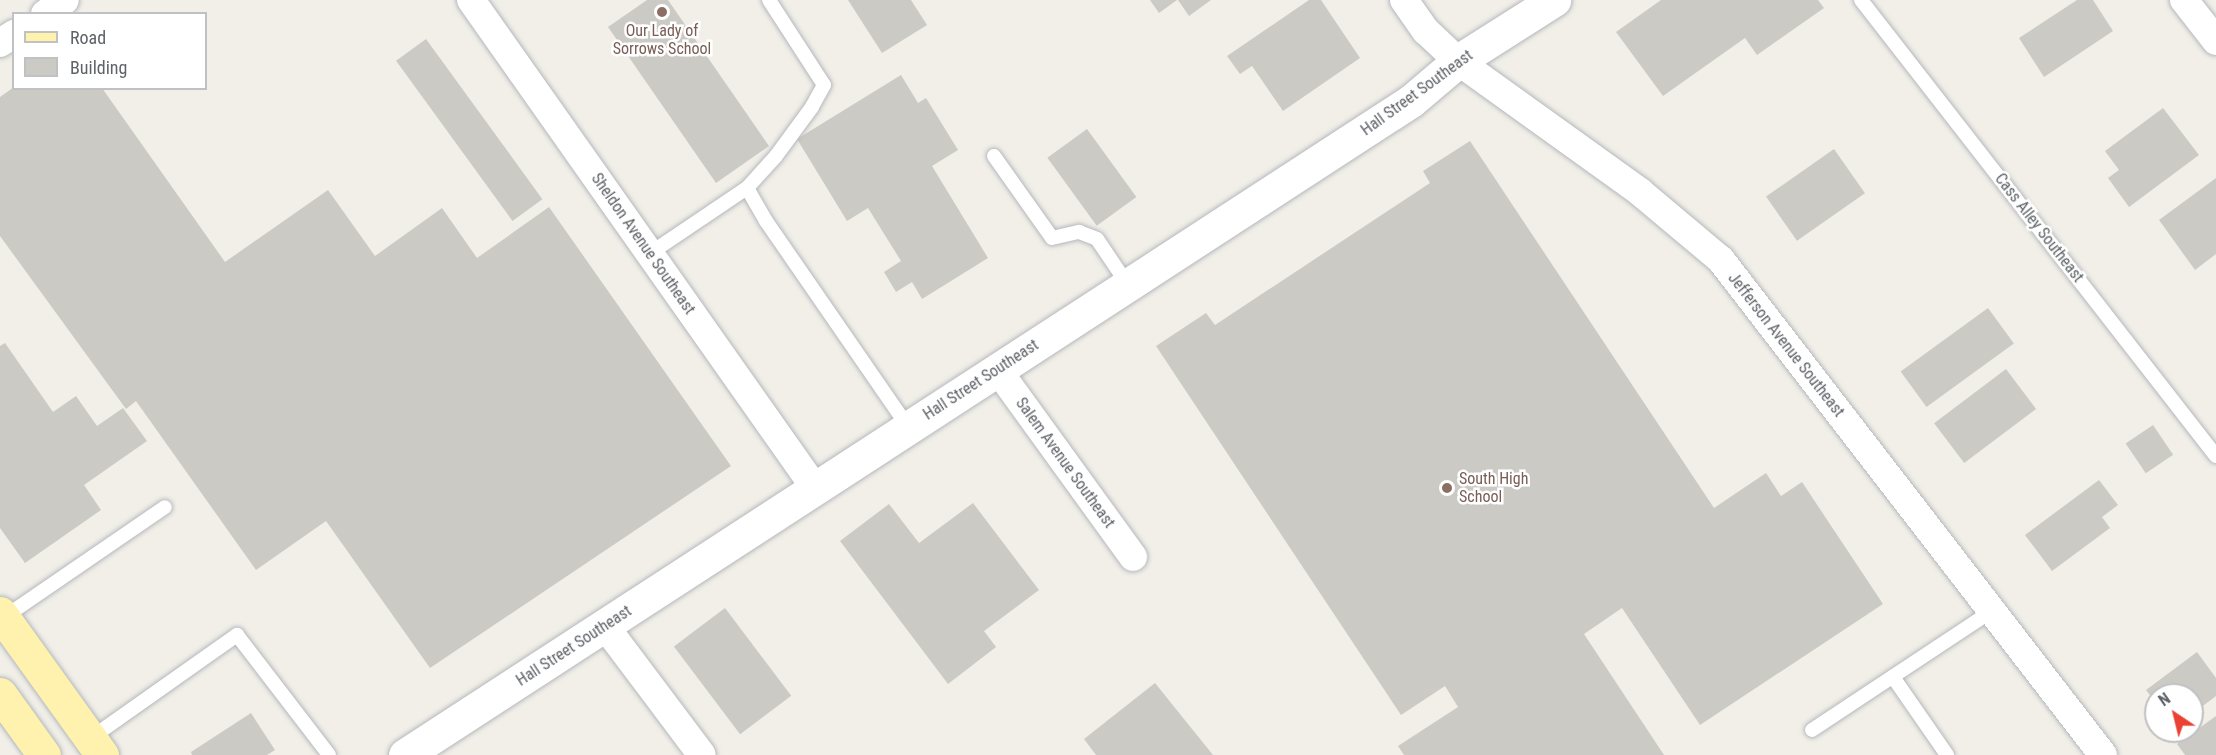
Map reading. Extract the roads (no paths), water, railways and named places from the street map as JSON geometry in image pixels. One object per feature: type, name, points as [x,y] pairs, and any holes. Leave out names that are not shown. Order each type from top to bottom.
[{"type":"main road","name":"Hall Street Southeast","points":[[405,755],[1411,101],[1458,61],[1554,0]]},
{"type":"main road","points":[[2,615],[96,747]]},
{"type":"main road","points":[[5,712],[44,755]]},
{"type":"street","points":[[48,12],[65,0]]},
{"type":"street","name":"Sheldon Avenue Southeast","points":[[471,0],[814,488]]},
{"type":"street","name":"Jefferson Avenue Southeast","points":[[1404,0],[1426,32],[1458,61],[1632,186],[1721,260],[2103,755]]},
{"type":"street","points":[[2184,0],[2216,41]]},
{"type":"street","name":"Salem Avenue Southeast","points":[[997,369],[1133,557]]},
{"type":"street","points":[[605,626],[702,755]]},
{"type":"lane","points":[[649,254],[747,188],[776,156],[813,107],[824,86],[769,0]]},
{"type":"lane","name":"Cass Alley Southeast","points":[[1861,0],[2216,456]]},
{"type":"lane","points":[[994,156],[1052,238],[1079,232],[1096,239],[1128,285]]},
{"type":"lane","points":[[747,188],[765,221],[908,427]]},
{"type":"lane","points":[[2,615],[165,507]]},
{"type":"lane","points":[[1812,730],[1992,610]]},
{"type":"lane","points":[[96,747],[237,635],[329,755]]},
{"type":"lane","points":[[1893,677],[1947,755]]},
{"type":"place","name":"Our Lady of Sorrows School","points":[[662,12]]},
{"type":"place","name":"South High School","points":[[1447,488]]}]
